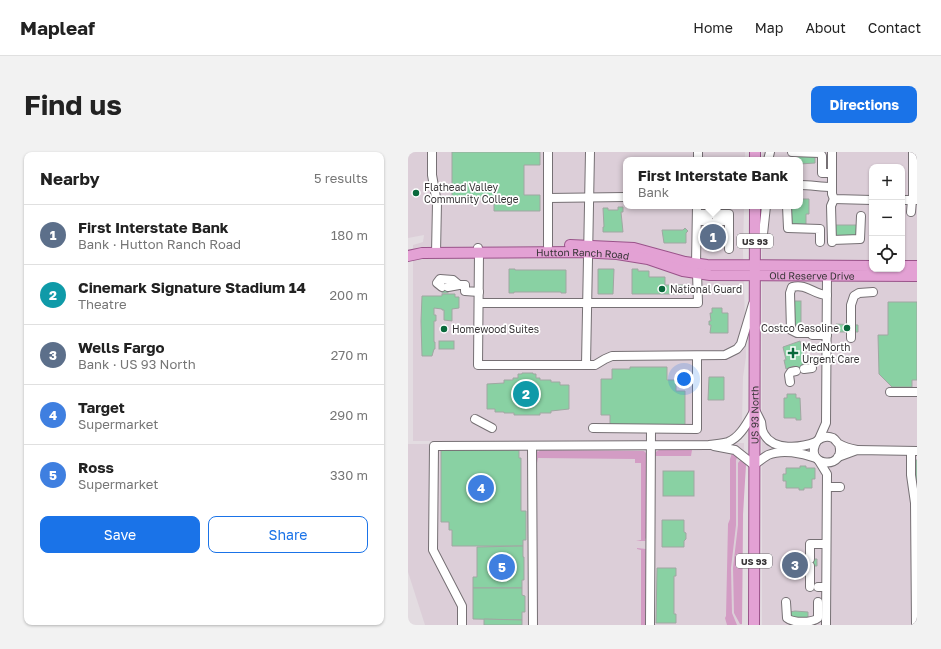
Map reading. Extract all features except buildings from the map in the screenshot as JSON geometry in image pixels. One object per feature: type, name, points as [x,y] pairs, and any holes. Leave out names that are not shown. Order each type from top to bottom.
[{"type":"main road","name":"US 93 North","points":[[754,625],[755,209]]},
{"type":"main road","name":"Hutton Ranch Road","points":[[408,249],[421,246],[437,249],[478,250],[588,249]]},
{"type":"main road","name":"Hutton Ranch Road","points":[[478,250],[548,246],[588,249],[632,256],[683,271],[719,266],[755,271]]},
{"type":"main road","name":"Hutton Ranch Road","points":[[408,256],[437,249]]},
{"type":"main road","points":[[905,266],[917,266]]},
{"type":"main road","name":"Old Reserve Drive","points":[[755,271],[869,270]]},
{"type":"main road","name":"Old Reserve Drive","points":[[755,271],[827,276],[869,270]]},
{"type":"main road","name":"Old Reserve Drive","points":[[887,272],[917,276]]},
{"type":"lane","points":[[432,152],[432,175],[437,203],[437,249]]},
{"type":"lane","points":[[548,152],[548,246]]},
{"type":"lane","points":[[586,365],[590,152]]},
{"type":"lane","points":[[792,152],[820,153],[822,156],[822,173],[832,173]]},
{"type":"lane","points":[[832,152],[832,194],[834,199],[831,206],[832,241],[860,239],[861,216]]},
{"type":"lane","points":[[911,212],[914,200],[913,152]]},
{"type":"lane","points":[[803,185],[832,187]]},
{"type":"lane","points":[[548,198],[623,198]]},
{"type":"lane","points":[[834,199],[869,200]]},
{"type":"lane","points":[[862,200],[864,242]]},
{"type":"lane","points":[[755,246],[763,234],[766,209]]},
{"type":"lane","points":[[787,209],[789,229],[820,229],[820,242]]},
{"type":"lane","points":[[697,214],[712,221],[728,221]]},
{"type":"lane","points":[[697,214],[729,214],[729,249]]},
{"type":"lane","points":[[479,303],[698,303],[697,214]]},
{"type":"lane","points":[[478,250],[478,365],[595,365],[612,356],[725,355],[737,349],[741,344],[755,296]]},
{"type":"lane","points":[[827,276],[826,423],[829,431],[837,442],[840,453],[827,474]]},
{"type":"lane","points":[[459,285],[453,280],[440,279],[436,283],[445,287],[465,285],[466,292],[479,292]]},
{"type":"lane","points":[[826,335],[797,333],[791,330],[790,301],[793,295],[801,291],[827,295]]},
{"type":"lane","points":[[851,338],[851,305],[854,296],[859,293],[873,292]]},
{"type":"lane","points":[[593,428],[697,430],[697,356]]},
{"type":"lane","points":[[790,382],[789,375],[791,372],[804,369]]},
{"type":"lane","points":[[890,392],[917,392]]},
{"type":"lane","points":[[755,410],[764,435],[782,446],[796,448],[828,437],[857,450],[914,451],[911,475],[915,503],[916,625]]},
{"type":"lane","points":[[462,625],[462,606],[433,550],[434,446],[709,445],[730,441],[737,436],[742,431],[755,410]]},
{"type":"lane","points":[[475,419],[492,428]]},
{"type":"lane","points":[[818,587],[826,544],[827,474],[814,450],[826,423]]},
{"type":"lane","points":[[650,625],[651,429]]},
{"type":"lane","points":[[709,445],[735,450],[754,465],[770,454],[798,453],[827,463],[857,450]]},
{"type":"lane","points":[[532,446],[533,625]]},
{"type":"lane","points":[[827,487],[840,487]]},
{"type":"lane","points":[[826,544],[810,544],[810,562],[818,587],[826,625]]},
{"type":"lane","points":[[786,602],[787,618],[790,621],[812,621],[818,618],[818,602]]},
{"type":"shaded area","points":[[408,152],[745,152],[745,157],[623,157],[623,209],[744,209],[743,251],[746,357],[743,377],[742,423],[737,432],[726,439],[712,441],[413,441],[413,245],[423,242],[424,235],[408,238]]},
{"type":"shaded area","points":[[762,152],[917,152],[917,625],[762,625],[762,209],[803,209],[803,157],[762,157]]},
{"type":"shaded area","points":[[744,443],[742,625],[425,625],[408,572],[408,444]]},
{"type":"shaded area","points":[[537,450],[538,452],[540,450],[644,451],[646,453],[646,541],[636,541],[641,540],[641,463],[635,463],[635,459],[538,458],[537,463]]},
{"type":"shaded area","points":[[659,450],[692,450],[691,456],[654,456],[654,453]]},
{"type":"shaded area","points":[[732,453],[738,456],[736,460],[736,525],[731,568],[732,613],[737,625],[727,625],[725,618],[728,524],[730,519],[730,459]]},
{"type":"shaded area","points":[[742,458],[745,460],[746,465],[743,514],[742,624],[740,624],[734,613],[733,568],[738,525],[738,463]]},
{"type":"shaded area","points":[[637,548],[646,549],[646,625],[641,625],[641,550]]},
{"type":"place","name":"Flathead Valley Community College","points":[[416,193]]},
{"type":"place","name":"First Interstate Bank","points":[[713,237]]},
{"type":"place","name":"National Guard","points":[[662,289]]},
{"type":"place","name":"Costco Gasoline","points":[[847,328]]},
{"type":"place","name":"Homewood Suites","points":[[444,329]]},
{"type":"place","name":"MedNorth Urgent Care","points":[[793,353]]},
{"type":"place","name":"Cinemark Signature Stadium 14","points":[[526,394]]},
{"type":"place","name":"Target","points":[[481,488]]},
{"type":"place","name":"Wells Fargo","points":[[795,565]]},
{"type":"place","name":"Ross","points":[[502,567]]}]
